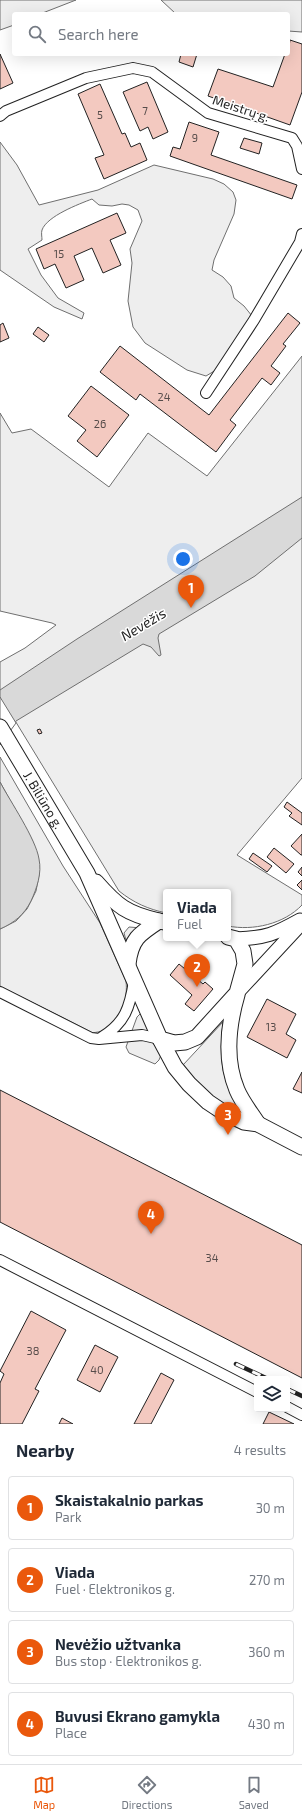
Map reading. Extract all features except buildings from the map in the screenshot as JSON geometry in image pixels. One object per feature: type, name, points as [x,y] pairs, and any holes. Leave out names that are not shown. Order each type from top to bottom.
[{"type":"main road","name":"J. Biliūno g.","points":[[0,727],[87,872],[160,1038],[175,1067],[189,1084],[208,1102],[223,1112],[244,1122],[258,1124],[302,1147]]},
{"type":"main road","name":"J. Biliūno g.","points":[[87,872],[122,908],[141,917],[162,922]]},
{"type":"main road","points":[[232,938],[255,939],[274,934],[302,919]]},
{"type":"main road","points":[[131,971],[132,943],[138,935],[162,922]]},
{"type":"main road","points":[[160,1038],[174,1042],[185,1042],[197,1037],[302,924]]},
{"type":"main road","points":[[232,938],[243,951],[245,964],[232,1013],[228,1037],[232,1078],[258,1124]]},
{"type":"street","name":"Meistrų g.","points":[[0,116],[6,111],[86,78],[132,68],[152,72],[208,113],[292,138],[297,146],[302,169]]},
{"type":"street","points":[[206,393],[262,307],[300,242],[302,234]]},
{"type":"street","points":[[99,1040],[112,1031],[121,1021],[131,1002],[131,971]]},
{"type":"street","points":[[0,992],[91,1038],[99,1040],[142,1035],[160,1038]]},
{"type":"street","points":[[0,1260],[254,1390]]},
{"type":"street","points":[[290,1409],[302,1415]]},
{"type":"shaded area","points":[[0,0],[76,0],[45,12],[12,12],[12,26],[0,30]]},
{"type":"shaded area","points":[[161,0],[302,0],[302,32],[290,31],[290,12],[174,12]]},
{"type":"shaded area","points":[[0,142],[17,165],[39,205],[98,190],[154,165],[213,179],[224,184],[233,192],[236,200],[234,214],[214,260],[212,270],[223,277],[231,286],[234,298],[244,306],[252,316],[216,370],[206,376],[187,370],[145,343],[133,327],[128,301],[132,263],[130,249],[142,221],[138,210],[129,205],[99,205],[92,199],[79,204],[50,220],[42,230],[42,240],[28,249],[41,275],[58,298],[84,313],[82,319],[54,307],[0,270]]},
{"type":"shaded area","points":[[302,356],[302,778],[237,855],[302,895],[302,905],[295,912],[286,917],[258,927],[248,928],[231,926],[231,889],[163,889],[163,912],[141,905],[119,891],[0,696],[0,662],[25,648],[56,625],[0,611],[0,413],[12,433],[31,429],[109,487],[148,433],[207,476]]},
{"type":"shaded area","points":[[0,757],[63,866],[100,923],[126,981],[126,995],[123,1009],[116,1021],[103,1031],[93,1033],[0,986],[0,929],[16,921],[27,909],[36,891],[39,875],[33,842],[0,782]]},
{"type":"shaded area","points":[[129,927],[142,928],[128,947],[124,933]]},
{"type":"shaded area","points":[[141,1013],[161,1055],[155,1064],[129,1053],[126,1047],[137,1017]]},
{"type":"shaded area","points":[[223,1022],[221,1054],[225,1078],[232,1094],[248,1117],[220,1101],[204,1089],[183,1065]]},
{"type":"water","name":"Nevėžis","points":[[302,497],[302,538],[255,576],[159,634],[158,638],[161,655],[159,656],[151,647],[143,644],[16,721],[0,743],[0,690],[77,639]]},
{"type":"water","points":[[0,782],[33,841],[39,859],[40,870],[37,886],[28,906],[18,918],[0,929]]},
{"type":"pier","points":[[0,697],[16,723],[0,745]]},
{"type":"railway","points":[[236,1364],[262,1376]]},
{"type":"railway","points":[[290,1390],[302,1396]]},
{"type":"place","name":"Skaistakalnio parkas","points":[[191,608]]},
{"type":"place","name":"Viada","points":[[197,987]]},
{"type":"place","name":"Nevėžio užtvanka","points":[[228,1135]]},
{"type":"place","name":"Buvusi Ekrano gamykla","points":[[151,1234]]}]
